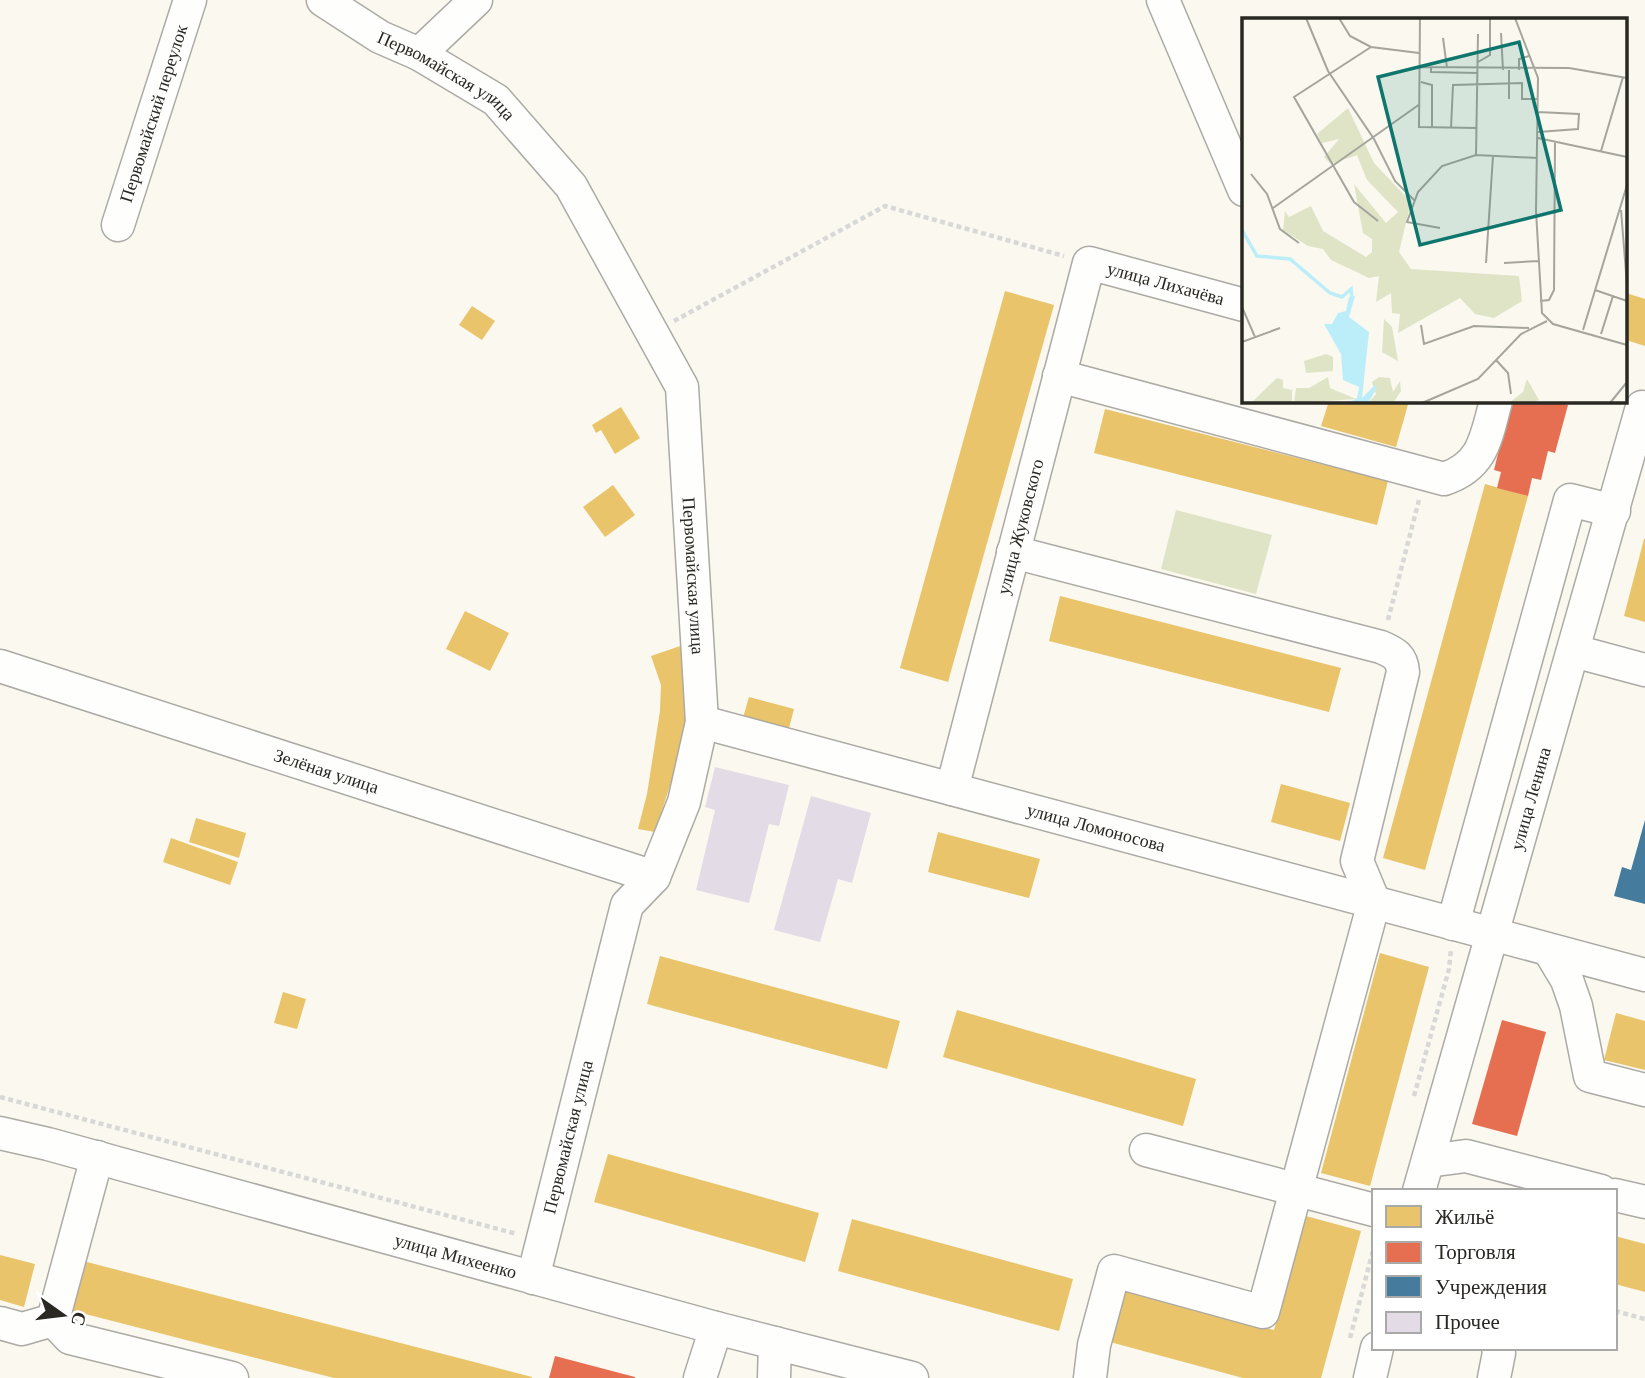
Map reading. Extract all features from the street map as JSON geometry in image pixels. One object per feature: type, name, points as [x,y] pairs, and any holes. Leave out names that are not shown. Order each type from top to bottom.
[{"type":"street","name":"Первомайский переулок","points":[[118,225],[190,0]]},
{"type":"street","name":"Первомайская улица","points":[[323,0],[380,37],[419,54],[496,100],[570,186],[682,387],[702,722],[684,802],[654,877],[627,905],[533,1278]]},
{"type":"street","points":[[419,54],[476,0]]},
{"type":"street","points":[[1163,0],[1242,185]]},
{"type":"street","name":"улица Лихачёва","points":[[1089,263],[1242,304]]},
{"type":"street","name":"улица Жуковского","points":[[952,789],[1089,263]]},
{"type":"street","points":[[1059,376],[1444,479],[1462,473],[1474,461],[1483,447],[1496,402]]},
{"type":"street","name":"улица Ленина","points":[[1423,1176],[1614,511],[1635,405]]},
{"type":"street","points":[[1453,924],[1570,499],[1614,511]]},
{"type":"street","points":[[1013,552],[1381,647],[1394,653],[1402,661],[1403,672],[1357,861],[1374,902],[1263,1312],[1114,1271],[1094,1345],[1090,1378]]},
{"type":"street","points":[[1574,651],[1645,670]]},
{"type":"street","name":"Зелёная улица","points":[[0,666],[654,877]]},
{"type":"street","name":"улица Ломоносова","points":[[702,722],[1645,975]]},
{"type":"street","points":[[1549,950],[1567,980],[1576,1006],[1590,1076],[1645,1090]]},
{"type":"street","name":"улица Михеенко","points":[[0,1133],[97,1157],[716,1328],[912,1378]]},
{"type":"street","points":[[1146,1150],[1372,1209]]},
{"type":"street","points":[[1423,1176],[1466,1156],[1593,1189]]},
{"type":"street","points":[[53,1320],[97,1157]]},
{"type":"street","points":[[1617,1195],[1645,1202]]},
{"type":"street","points":[[0,1323],[22,1329],[53,1320]]},
{"type":"street","points":[[53,1320],[70,1338],[232,1378]]},
{"type":"street","points":[[700,1378],[716,1328]]},
{"type":"street","points":[[774,1378],[775,1343]]},
{"type":"street","points":[[1364,1343],[1370,1378]]},
{"type":"street","points":[[1494,1378],[1498,1350]]},
{"type":"path","points":[[652,333],[885,206],[1089,263]]},
{"type":"path","points":[[1381,647],[1426,476]]},
{"type":"path","points":[[1414,1100],[1449,969],[1453,924]]},
{"type":"path","points":[[0,1097],[542,1241]]},
{"type":"path","points":[[1364,1343],[1372,1266]]},
{"type":"path","points":[[1617,1312],[1645,1319]]},
{"type":"green space","points":[[1176,510],[1272,535],[1256,594],[1161,569]]},
{"type":"building: Жильё","points":[[1005,291],[1054,305],[948,682],[900,668]]},
{"type":"building: Жильё","points":[[1628,294],[1645,299],[1645,346],[1628,341]]},
{"type":"building: Жильё","points":[[472,306],[495,321],[482,340],[459,325]]},
{"type":"building: Жильё","points":[[1329,402],[1409,402],[1396,447],[1321,426]]},
{"type":"building: Жильё","points":[[621,407],[640,438],[615,454],[601,430],[596,433],[592,425]]},
{"type":"building: Жильё","points":[[1105,409],[1388,481],[1377,525],[1094,453]]},
{"type":"building: Жильё","points":[[1485,484],[1528,496],[1425,870],[1383,858]]},
{"type":"building: Жильё","points":[[613,485],[635,515],[605,537],[583,507]]},
{"type":"building: Жильё","points":[[1645,539],[1645,622],[1624,616]]},
{"type":"building: Жильё","points":[[1060,596],[1341,668],[1329,712],[1049,641]]},
{"type":"building: Жильё","points":[[465,611],[509,633],[490,671],[446,649]]},
{"type":"building: Жильё","points":[[686,644],[687,710],[677,764],[655,832],[638,829],[647,794],[660,711],[661,685],[651,656]]},
{"type":"building: Жильё","points":[[749,697],[794,709],[788,732],[742,721]]},
{"type":"building: Жильё","points":[[1281,784],[1350,803],[1340,841],[1271,822]]},
{"type":"building: Жильё","points":[[196,818],[246,833],[239,858],[189,842]]},
{"type":"building: Жильё","points":[[938,832],[1040,859],[1029,898],[928,872]]},
{"type":"building: Жильё","points":[[171,838],[238,862],[230,885],[163,862]]},
{"type":"building: Жильё","points":[[1380,953],[1429,967],[1370,1186],[1321,1173]]},
{"type":"building: Жильё","points":[[660,956],[900,1021],[887,1069],[647,1004]]},
{"type":"building: Жильё","points":[[283,992],[306,999],[297,1029],[274,1023]]},
{"type":"building: Жильё","points":[[957,1010],[1196,1079],[1183,1126],[943,1057]]},
{"type":"building: Жильё","points":[[1616,1013],[1645,1021],[1645,1070],[1604,1060]]},
{"type":"building: Жильё","points":[[608,1154],[819,1213],[805,1262],[594,1202]]},
{"type":"building: Жильё","points":[[1306,1216],[1361,1231],[1321,1378],[1243,1378],[1110,1342],[1124,1288],[1274,1330]]},
{"type":"building: Жильё","points":[[852,1219],[1073,1279],[1059,1331],[838,1271]]},
{"type":"building: Жильё","points":[[1617,1237],[1645,1244],[1645,1292],[1617,1285]]},
{"type":"building: Жильё","points":[[0,1255],[35,1264],[24,1307],[0,1300]]},
{"type":"building: Жильё","points":[[83,1261],[532,1378],[334,1378],[70,1310]]},
{"type":"building: Торговля","points":[[1511,402],[1556,402],[1568,405],[1555,453],[1548,451],[1541,480],[1532,478],[1528,496],[1497,488],[1501,472],[1494,470]]},
{"type":"building: Торговля","points":[[1502,1020],[1546,1032],[1517,1136],[1472,1124]]},
{"type":"building: Торговля","points":[[555,1356],[635,1377],[635,1378],[549,1378]]},
{"type":"building: Учреждения","points":[[1645,820],[1645,904],[1614,896],[1622,867],[1631,870]]},
{"type":"building: Прочее","points":[[715,767],[789,785],[779,826],[769,824],[749,903],[696,890],[715,810],[705,807]]},
{"type":"building: Прочее","points":[[811,796],[871,813],[852,883],[838,879],[820,942],[774,930]]}]
